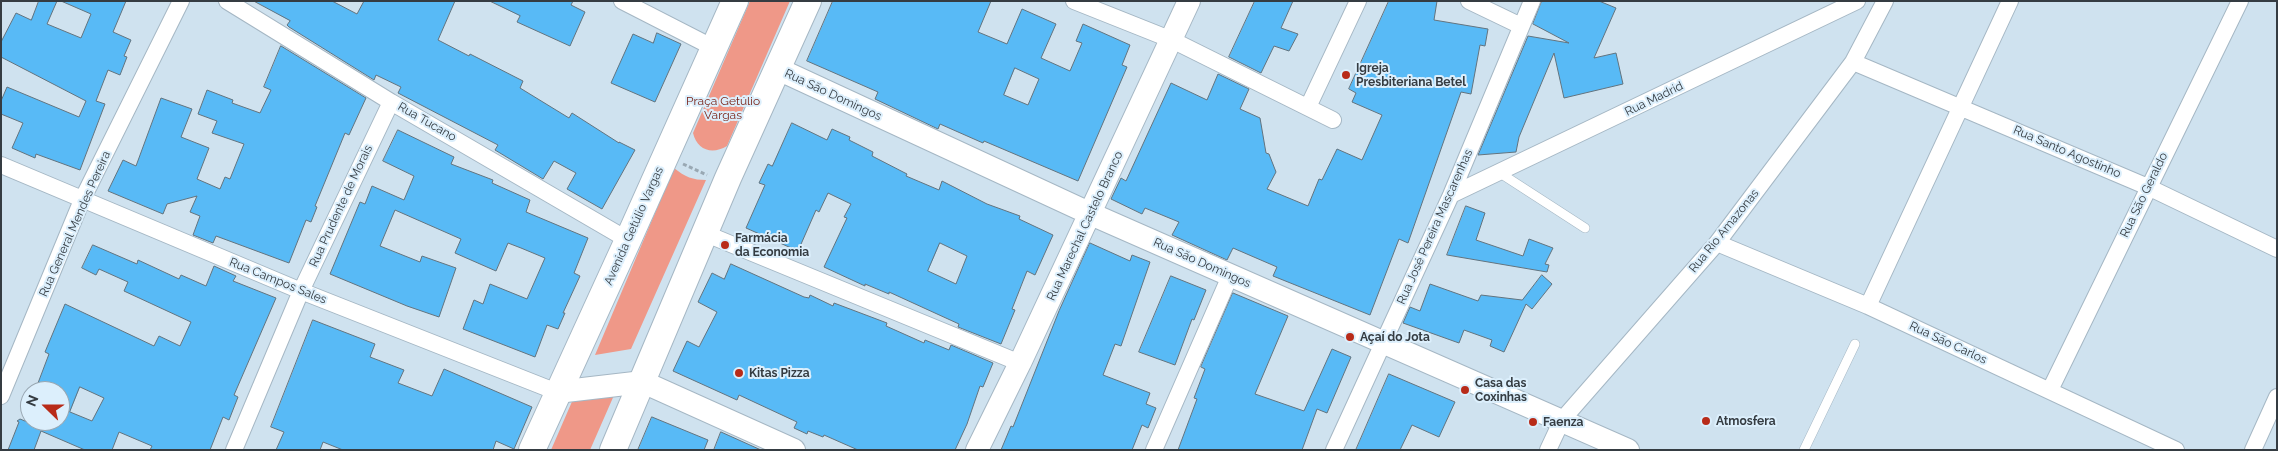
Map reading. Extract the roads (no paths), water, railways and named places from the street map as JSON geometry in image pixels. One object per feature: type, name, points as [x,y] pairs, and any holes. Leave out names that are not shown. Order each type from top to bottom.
[{"type":"main road","name":"Avenida Getúlio Vargas","points":[[532,450],[734,1]]},
{"type":"main road","points":[[612,450],[728,178],[808,1]]},
{"type":"street","name":"Rua General Mendes Pereira","points":[[1,396],[82,200],[181,1]]},
{"type":"street","name":"Rua Tucano","points":[[227,1],[391,102],[628,240]]},
{"type":"street","points":[[622,1],[714,48]]},
{"type":"street","points":[[1074,1],[1172,40],[1333,120]]},
{"type":"street","name":"Rua Marechal Castelo Branco","points":[[976,450],[1091,214],[1189,1]]},
{"type":"street","points":[[1308,107],[1358,1]]},
{"type":"street","points":[[1470,1],[1520,26]]},
{"type":"street","name":"Rua José Pereira Mascarenhas","points":[[1334,450],[1451,195],[1532,1]]},
{"type":"street","name":"Rua Madrid","points":[[1451,195],[1856,1]]},
{"type":"street","name":"Rua Rio Amazonas","points":[[1548,450],[1562,420],[1717,243],[1853,62],[1885,1]]},
{"type":"street","points":[[1868,306],[2010,1]]},
{"type":"street","name":"Rua São Geraldo","points":[[2050,390],[2240,1]]},
{"type":"street","name":"Rua Santo Agostinho","points":[[1853,62],[2148,187],[2277,249]]},
{"type":"street","name":"Rua São Domingos","points":[[778,70],[1091,214],[1628,450]]},
{"type":"street","name":"Rua Prudente de Morais","points":[[234,450],[301,291],[391,102]]},
{"type":"street","name":"Rua Campos Sales","points":[[1,165],[301,291],[557,392]]},
{"type":"street","points":[[704,233],[1020,363]]},
{"type":"street","name":"Rua São Carlos","points":[[1717,243],[1868,306],[2176,450]]},
{"type":"street","points":[[1154,450],[1230,276]]},
{"type":"street","points":[[557,392],[642,382],[794,450]]},
{"type":"street","points":[[2253,450],[2277,397]]},
{"type":"lane","points":[[1500,173],[1585,228]]},
{"type":"lane","points":[[1804,450],[1855,344]]},
{"type":"place","name":"Igreja Presbiteriana Betel","points":[[1346,75]]},
{"type":"place","name":"Farmácia da Economia","points":[[725,245]]},
{"type":"place","name":"Açaí do Jota","points":[[1350,337]]},
{"type":"place","name":"Kitas Pizza","points":[[739,373]]},
{"type":"place","name":"Casa das Coxinhas","points":[[1465,390]]},
{"type":"place","name":"Atmosfera","points":[[1706,421]]},
{"type":"place","name":"Faenza","points":[[1533,422]]},
{"type":"park label","name":"Praça Getúlio Vargas","points":[[723,108]]}]
